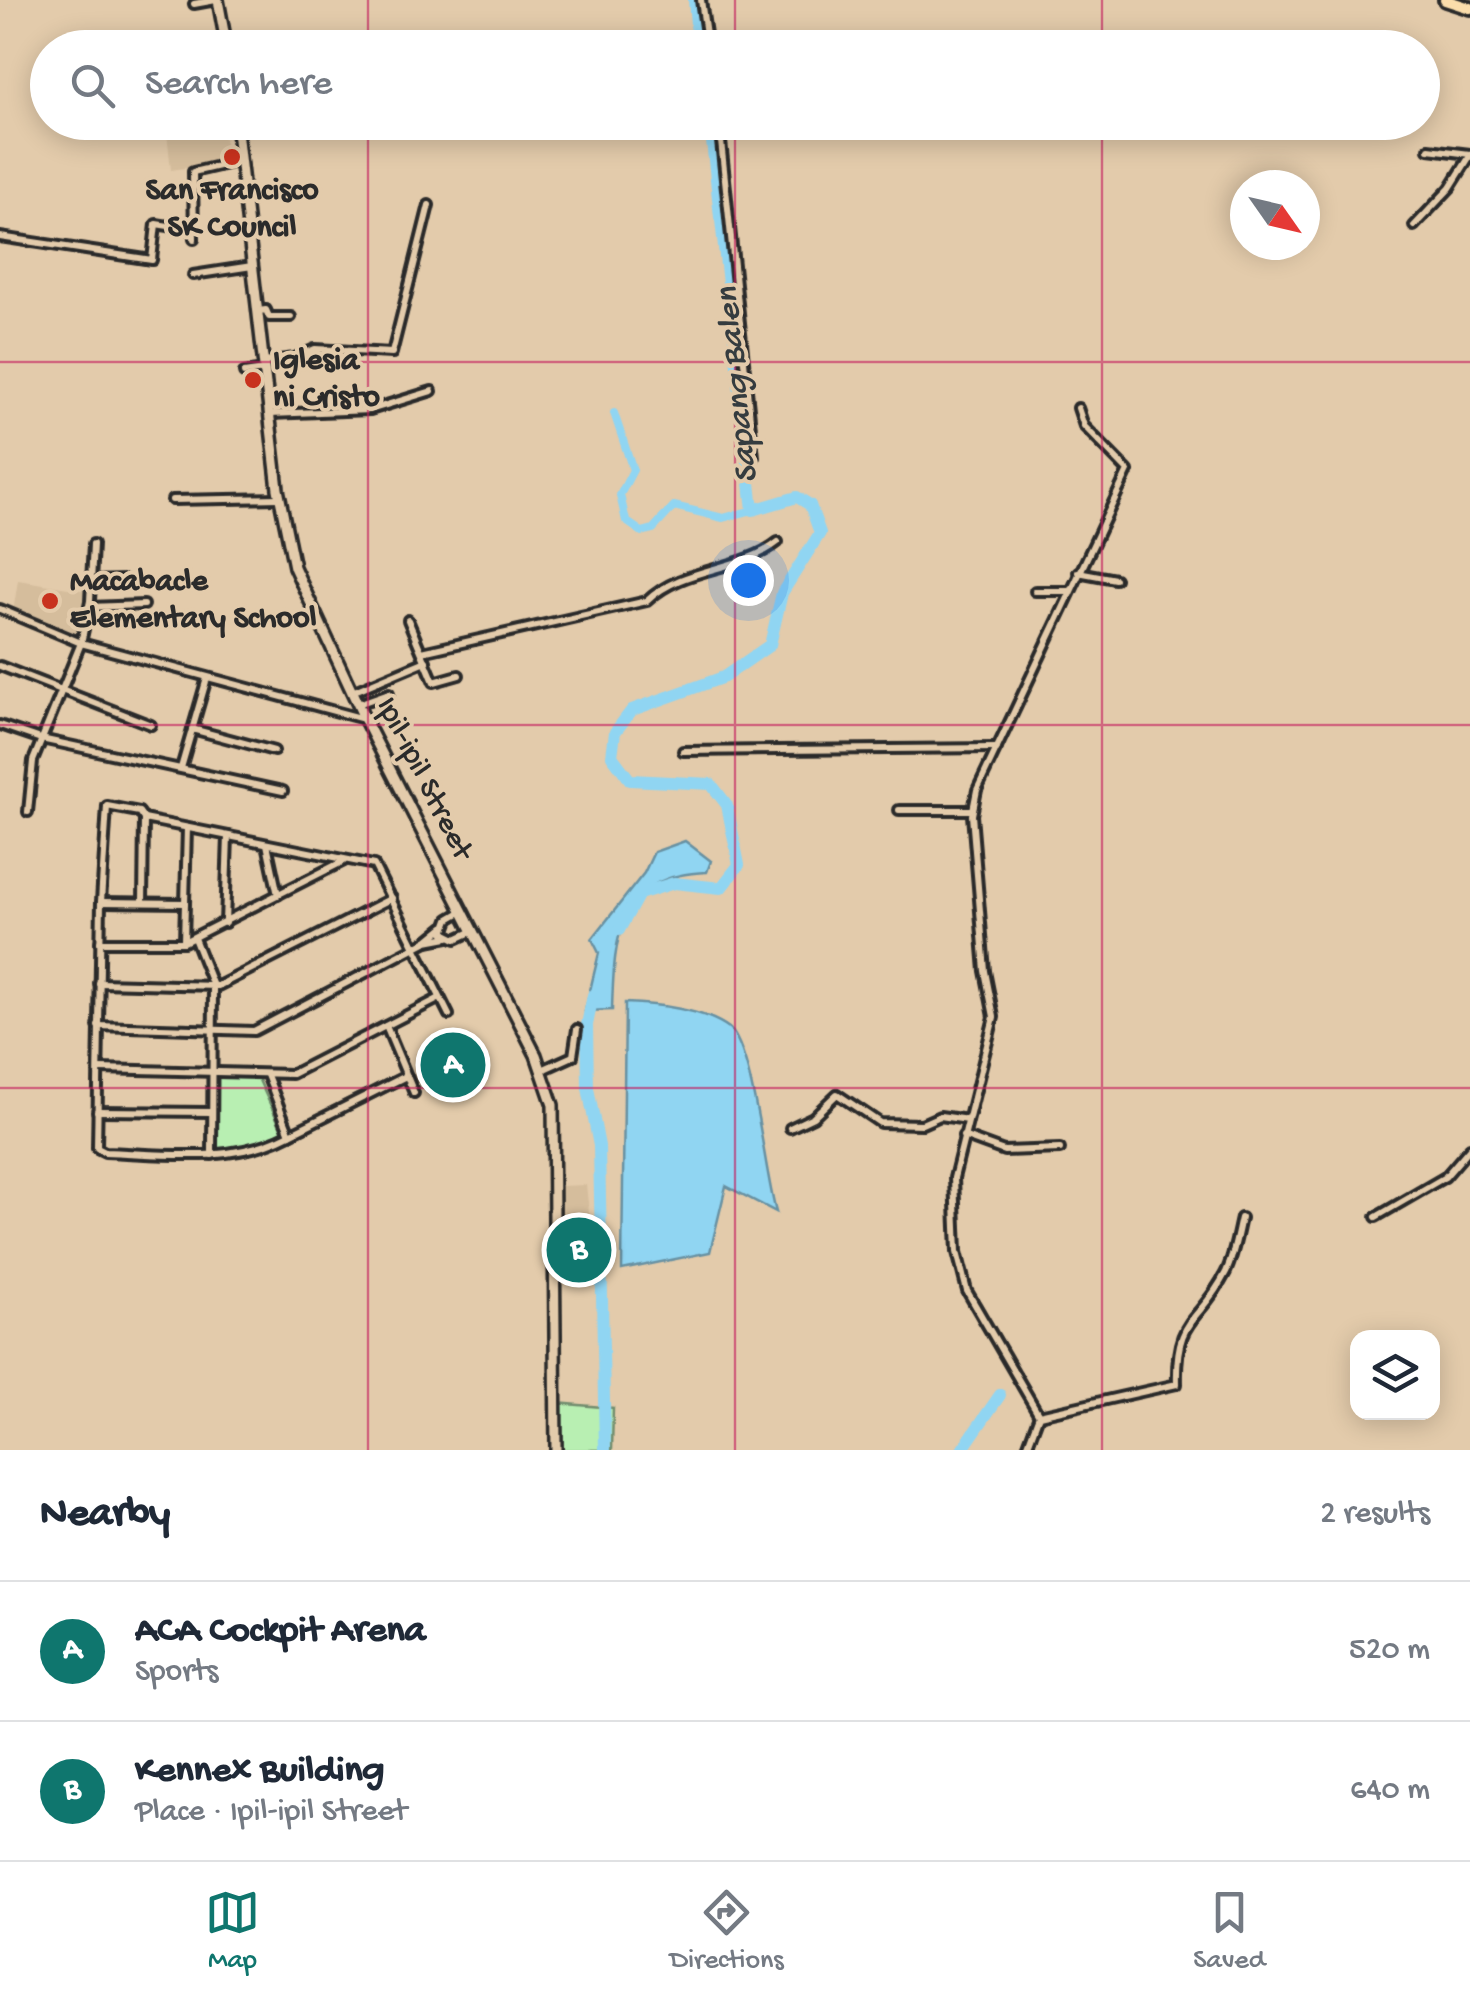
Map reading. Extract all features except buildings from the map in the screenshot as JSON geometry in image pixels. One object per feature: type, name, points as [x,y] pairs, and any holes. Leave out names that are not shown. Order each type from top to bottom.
[{"type":"main road","points":[[1445,0],[1470,8]]},
{"type":"street","points":[[194,4],[217,0],[223,30]]},
{"type":"street","points":[[701,0],[705,30]]},
{"type":"street","name":"Ipil-ipil Street","points":[[238,140],[280,498],[294,567],[365,720],[542,1070],[553,1105],[556,1450]]},
{"type":"street","points":[[721,140],[754,457]]},
{"type":"street","points":[[1414,226],[1450,188],[1470,155],[1429,149]]},
{"type":"street","points":[[0,237],[152,260],[156,224],[194,235],[194,170],[240,162]]},
{"type":"street","points":[[244,373],[314,349],[392,353],[429,205]]},
{"type":"street","points":[[192,275],[252,266]]},
{"type":"street","points":[[258,310],[266,310],[269,317],[291,317]]},
{"type":"street","points":[[269,414],[370,410],[432,390]]},
{"type":"street","points":[[1026,1450],[1038,1415],[963,1281],[954,1195],[964,1136],[994,1017],[984,971],[972,810],[1069,591],[1128,471],[1084,426],[1078,408]]},
{"type":"street","points":[[172,500],[280,498]]},
{"type":"street","points":[[422,652],[647,601],[659,588],[759,557],[778,542]]},
{"type":"street","points":[[28,812],[33,761],[81,643],[93,544]]},
{"type":"street","points":[[1078,572],[1115,579]]},
{"type":"street","points":[[91,581],[125,580]]},
{"type":"street","points":[[1035,591],[1069,591]]},
{"type":"street","points":[[88,608],[144,605]]},
{"type":"street","points":[[0,609],[81,643],[365,720]]},
{"type":"street","points":[[408,620],[434,682],[460,676]]},
{"type":"street","points":[[352,692],[426,661]]},
{"type":"street","points":[[0,666],[151,725]]},
{"type":"street","points":[[180,768],[207,678]]},
{"type":"street","points":[[358,704],[388,693]]},
{"type":"street","points":[[0,725],[41,740],[282,791]]},
{"type":"street","points":[[192,729],[274,751]]},
{"type":"street","points":[[683,751],[997,748]]},
{"type":"street","points":[[143,902],[144,819],[140,812],[105,808],[96,1146],[104,1152],[212,1154],[258,1149],[406,1076]]},
{"type":"street","points":[[900,810],[972,810]]},
{"type":"street","points":[[144,819],[379,869],[450,1015]]},
{"type":"street","points":[[184,942],[187,828]]},
{"type":"street","points":[[225,922],[228,836]]},
{"type":"street","points":[[267,844],[278,895]]},
{"type":"street","points":[[100,942],[184,942],[347,860]]},
{"type":"street","points":[[99,983],[212,986],[392,898]]},
{"type":"street","points":[[100,902],[185,903]]},
{"type":"street","points":[[98,1026],[254,1030],[416,948],[461,912]]},
{"type":"street","points":[[445,927],[448,937]]},
{"type":"street","points":[[426,941],[471,932]]},
{"type":"street","points":[[194,938],[212,986],[212,1154]]},
{"type":"street","points":[[99,1069],[292,1074],[440,998]]},
{"type":"street","points":[[386,1026],[414,1092]]},
{"type":"street","points":[[542,1070],[573,1056],[578,1029]]},
{"type":"street","points":[[266,1074],[290,1134]]},
{"type":"street","points":[[790,1128],[814,1116],[837,1094],[880,1123],[922,1124],[940,1116],[968,1120]]},
{"type":"street","points":[[97,1111],[211,1112]]},
{"type":"street","points":[[964,1136],[1004,1151],[1060,1149]]},
{"type":"street","points":[[1376,1217],[1445,1177],[1470,1148]]},
{"type":"street","points":[[1038,1415],[1178,1384],[1176,1348],[1192,1316],[1228,1269],[1241,1218]]},
{"type":"shaded area","points":[[168,140],[225,140],[227,162],[171,170]]},
{"type":"shaded area","name":"Macabacle Elementary School","points":[[18,580],[87,591],[78,638],[13,612]]},
{"type":"shaded area","points":[[586,1185],[596,1276],[562,1279],[561,1186]]},
{"type":"green space","points":[[214,1076],[258,1078],[283,1132],[246,1147],[215,1149]]},
{"type":"green space","points":[[556,1403],[613,1408],[612,1450],[554,1450]]},
{"type":"water","points":[[685,841],[711,861],[707,872],[677,876],[655,884],[638,897],[619,934],[612,1010],[585,1011],[599,953],[592,939],[644,873],[654,852]]},
{"type":"water","points":[[625,1003],[693,1012],[729,1028],[752,1085],[776,1212],[726,1186],[710,1252],[622,1270]]},
{"type":"waterway","name":"Sapang Balen","points":[[694,0],[696,30]]},
{"type":"waterway","name":"Sapang Balen","points":[[712,140],[720,217]]},
{"type":"waterway","name":"Sapang Balen","points":[[619,930],[639,894],[674,883],[721,888],[739,865],[727,805],[711,784],[630,780],[612,756],[615,732],[632,710],[724,677],[770,645],[782,593],[820,533],[810,505],[797,497],[753,510],[721,220]]},
{"type":"waterway","points":[[614,413],[633,470],[620,495],[626,521],[642,532],[653,529],[674,506],[723,518],[753,510]]},
{"type":"waterway","name":"Sapang Balen","points":[[593,995],[587,1025],[588,1088],[599,1146],[605,1450]]},
{"type":"waterway","points":[[962,1450],[1000,1395]]},
{"type":"place","name":"San Francisco SK Council","points":[[232,157]]},
{"type":"place","name":"Iglesia ni Cristo","points":[[253,380]]},
{"type":"place","name":"Macabacle Elementary School","points":[[50,601]]},
{"type":"place","name":"ACA Cockpit Arena","points":[[453,1065]]},
{"type":"place","name":"Kennex Building","points":[[579,1250]]}]
